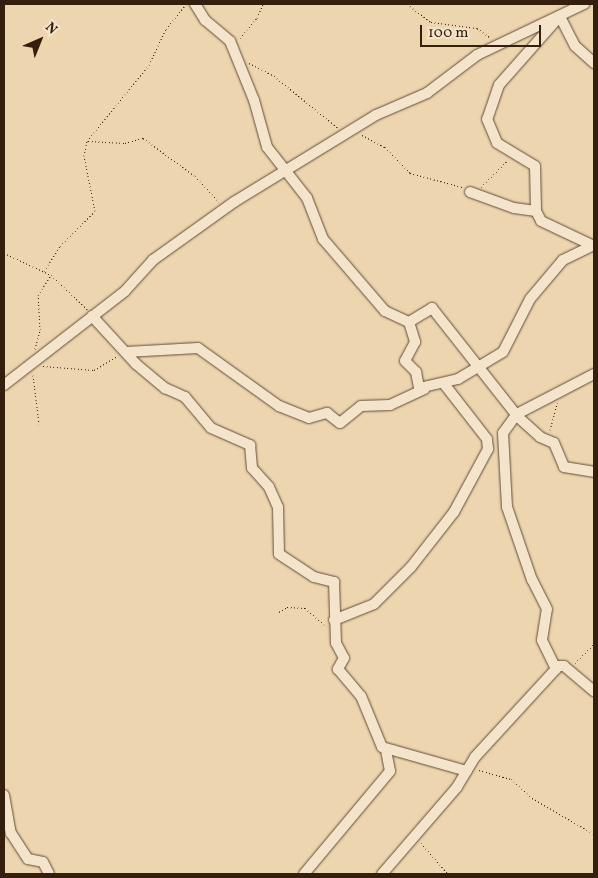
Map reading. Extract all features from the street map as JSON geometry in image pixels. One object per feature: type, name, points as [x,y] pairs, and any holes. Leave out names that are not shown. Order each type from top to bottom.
[{"type":"street","points":[[195,4],[233,51],[267,147],[307,198],[329,247],[385,311],[409,322],[415,342],[405,361],[416,372],[419,388],[425,389]]},
{"type":"street","points":[[4,385],[126,291],[153,260],[225,208],[355,131],[389,108],[427,92],[477,55],[584,4]]},
{"type":"street","points":[[560,16],[575,46],[594,63]]},
{"type":"street","points":[[560,16],[491,99],[489,128],[498,143],[536,169],[536,211],[547,225],[593,246]]},
{"type":"street","points":[[470,192],[514,208],[536,211]]},
{"type":"street","points":[[126,352],[198,348],[279,406],[309,418],[327,413],[340,423],[361,406],[397,403],[410,392],[445,385],[510,345],[528,302],[564,260],[593,246]]},
{"type":"street","points":[[409,322],[432,308],[479,364],[517,414],[540,437],[554,443],[564,467],[594,472]]},
{"type":"street","points":[[92,316],[126,352],[165,388],[185,398],[218,434],[250,445],[252,468],[269,487],[278,507],[279,554],[314,577],[334,582],[336,644],[344,658],[338,669],[362,696],[386,750],[390,771],[304,874]]},
{"type":"street","points":[[594,374],[517,414],[503,433],[507,507],[532,580],[547,609],[542,640],[557,666],[568,669],[594,691]]},
{"type":"street","points":[[335,624],[374,604],[411,567],[454,512],[488,449],[487,439],[445,385]]},
{"type":"street","points":[[382,874],[468,769],[557,666]]},
{"type":"street","points":[[386,750],[468,769]]},
{"type":"street","points":[[4,795],[11,833],[28,860],[43,862],[49,874]]},
{"type":"path","points":[[44,271],[60,246],[95,211],[84,156],[87,141],[149,65],[166,29],[187,4]]},
{"type":"path","points":[[263,4],[257,18],[233,51],[274,76],[323,113],[345,137]]},
{"type":"path","points":[[407,4],[431,22],[477,28],[505,42]]},
{"type":"path","points":[[355,131],[386,148],[410,173],[470,192],[494,179],[513,154]]},
{"type":"path","points":[[87,141],[125,143],[143,138],[195,176],[225,208]]},
{"type":"path","points":[[4,253],[50,275],[92,316]]},
{"type":"path","points":[[27,367],[40,330],[38,295],[50,275]]},
{"type":"path","points":[[27,367],[94,370],[126,352]]},
{"type":"path","points":[[27,367],[36,380],[39,424]]},
{"type":"path","points":[[554,443],[550,432],[558,392]]},
{"type":"path","points":[[279,612],[287,607],[305,608],[320,623],[335,624]]},
{"type":"path","points":[[568,669],[594,644]]},
{"type":"path","points":[[468,769],[511,779],[532,798],[594,834]]},
{"type":"path","points":[[414,835],[448,874]]}]
